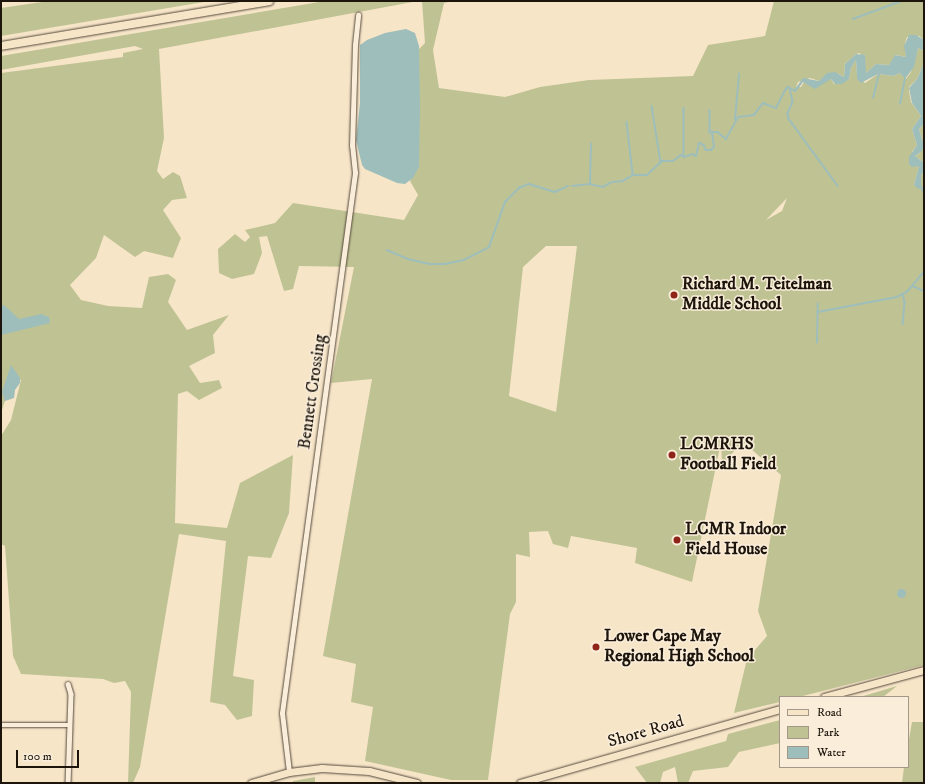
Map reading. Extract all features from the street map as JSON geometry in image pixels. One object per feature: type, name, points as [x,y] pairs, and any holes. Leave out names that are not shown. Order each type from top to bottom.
[{"type":"highway","points":[[1,46],[269,1]]},
{"type":"main road","points":[[828,696],[924,670]]},
{"type":"main road","name":"Shore Road","points":[[520,783],[779,709]]},
{"type":"main road","points":[[251,783],[289,772],[322,768],[350,768],[383,773],[417,783]]},
{"type":"street","name":"Bennett Crossing","points":[[289,772],[282,714],[355,173],[352,146],[355,45],[358,15]]},
{"type":"street","points":[[68,684],[71,694],[68,783]]},
{"type":"street","points":[[1,725],[70,726]]},
{"type":"green space","points":[[49,1],[210,1],[1,36],[1,8]]},
{"type":"green space","points":[[325,1],[418,1],[159,49],[164,138],[157,171],[163,179],[173,172],[180,176],[187,198],[172,200],[163,210],[181,238],[173,258],[144,251],[135,257],[104,235],[96,258],[70,285],[81,300],[108,306],[142,308],[149,277],[168,274],[176,280],[168,302],[187,330],[229,315],[213,335],[215,353],[189,366],[200,383],[219,380],[222,388],[199,400],[187,391],[178,394],[175,523],[227,528],[240,483],[293,455],[289,513],[271,558],[248,556],[233,676],[254,680],[252,716],[237,720],[225,705],[210,702],[226,541],[179,534],[140,767],[133,783],[128,783],[131,692],[125,681],[114,683],[103,679],[21,674],[13,656],[5,546],[1,544],[1,436],[11,420],[21,380],[12,379],[1,413],[1,73],[123,57],[123,53],[143,49],[135,46],[1,70],[1,56]]},
{"type":"green space","points":[[422,1],[453,1],[444,3],[433,50],[439,88],[505,97],[540,87],[589,80],[693,76],[708,45],[765,36],[774,1],[924,1],[924,40],[919,36],[907,37],[905,43],[906,57],[896,55],[889,65],[876,64],[866,73],[860,53],[856,54],[845,64],[844,77],[839,74],[819,81],[810,78],[798,82],[796,87],[801,87],[804,82],[810,85],[831,79],[834,84],[849,79],[851,68],[856,60],[857,76],[865,83],[878,74],[893,76],[900,73],[906,79],[911,72],[918,48],[924,51],[924,63],[917,79],[909,87],[909,91],[911,102],[921,116],[912,129],[917,145],[912,152],[919,166],[914,185],[921,188],[921,175],[924,172],[924,665],[803,696],[779,696],[779,702],[734,713],[747,659],[767,636],[758,611],[781,475],[743,442],[722,464],[721,442],[692,582],[635,563],[637,548],[571,536],[568,548],[553,544],[548,531],[529,532],[530,557],[516,554],[516,602],[510,614],[488,780],[451,780],[365,761],[373,707],[351,702],[356,664],[323,656],[372,379],[331,383],[354,267],[299,266],[293,289],[284,291],[267,236],[259,237],[262,253],[254,274],[232,279],[219,273],[218,249],[235,234],[245,242],[250,237],[245,230],[275,223],[293,203],[404,220],[418,195],[410,181],[419,167],[419,49],[425,43]],"holes":[[[787,198],[782,211],[766,220]],[[546,246],[577,246],[556,412],[509,396],[523,267]]]},
{"type":"green space","points":[[924,124],[924,163],[915,156],[920,153],[922,139],[919,129]]},
{"type":"green space","points":[[897,686],[884,696],[863,696]]},
{"type":"green space","points":[[779,720],[779,743],[739,752],[728,767],[693,771],[688,783],[678,783],[675,767],[663,772],[660,783],[647,783],[635,767],[726,741],[728,734]]},
{"type":"green space","points":[[912,722],[924,722],[924,783],[902,783],[904,768],[909,768],[909,739]]},
{"type":"green space","points":[[315,777],[315,783],[293,783],[293,781]]},
{"type":"water","points":[[406,29],[415,33],[419,46],[420,107],[419,167],[413,178],[405,184],[397,183],[365,169],[362,165],[356,140],[360,103],[360,45],[367,40],[385,33]]},
{"type":"water","points":[[909,35],[916,35],[924,40],[924,51],[918,48],[914,67],[905,79],[900,73],[893,76],[878,74],[861,83],[857,79],[856,60],[851,68],[849,79],[842,84],[835,84],[831,79],[815,89],[803,82],[795,93],[794,90],[803,78],[819,81],[827,73],[835,72],[844,77],[845,64],[856,54],[865,55],[866,73],[876,64],[889,65],[895,55],[906,57],[904,46]]},
{"type":"water","points":[[924,63],[924,124],[919,129],[924,146],[921,152],[915,156],[924,163],[924,172],[921,175],[921,188],[918,189],[914,185],[919,166],[912,167],[909,164],[909,157],[917,145],[912,129],[921,116],[912,103],[909,88],[917,79]]},
{"type":"water","points":[[4,305],[19,319],[41,314],[49,317],[50,323],[1,335],[1,306]]},
{"type":"water","points":[[11,365],[20,378],[20,383],[15,390],[14,398],[5,401],[2,392]]},
{"type":"water","points":[[901,588],[906,593],[901,598],[896,593]]},
{"type":"waterway","points":[[853,19],[902,1]]},
{"type":"waterway","points":[[735,120],[739,74]]},
{"type":"waterway","points":[[873,98],[879,74]]},
{"type":"waterway","points":[[900,104],[905,79]]},
{"type":"waterway","points":[[572,186],[590,184],[603,187],[612,182],[623,181],[633,175],[647,175],[662,161],[673,161],[681,155],[684,157],[693,154],[696,156],[699,143],[704,145],[706,150],[711,150],[714,147],[712,132],[718,132],[726,139],[738,117],[754,115],[763,103],[776,108],[785,90],[788,87],[794,90]]},
{"type":"waterway","points":[[790,88],[793,102],[788,114],[789,119],[838,186]]},
{"type":"waterway","points":[[652,106],[661,163]]},
{"type":"waterway","points":[[684,108],[684,156]]},
{"type":"waterway","points":[[710,110],[710,133]]},
{"type":"waterway","points":[[627,122],[633,174]]},
{"type":"waterway","points":[[590,184],[591,144]]},
{"type":"waterway","points":[[387,250],[408,259],[430,264],[445,264],[464,260],[489,247],[505,202],[519,188],[529,184],[555,192],[568,186]]},
{"type":"waterway","points":[[921,186],[924,192]]},
{"type":"waterway","points":[[818,312],[897,297],[907,292],[924,272]]},
{"type":"waterway","points":[[913,286],[924,291]]},
{"type":"waterway","points":[[903,294],[905,303],[903,324]]},
{"type":"waterway","points":[[817,343],[818,304]]},
{"type":"place","name":"Richard M. Teitelman Middle School","points":[[674,295]]},
{"type":"place","name":"LCMRHS Football Field","points":[[672,455]]},
{"type":"place","name":"LCMR Indoor Field House","points":[[677,540]]},
{"type":"place","name":"Lower Cape May Regional High School","points":[[596,647]]}]
